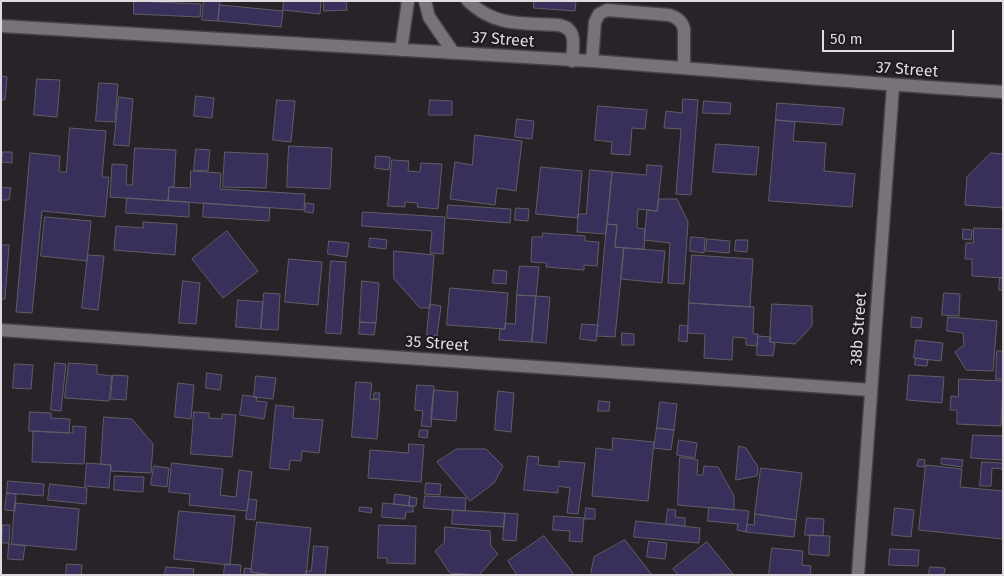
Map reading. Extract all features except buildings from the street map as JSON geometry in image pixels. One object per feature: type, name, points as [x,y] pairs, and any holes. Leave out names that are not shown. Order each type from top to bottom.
[{"type":"street","points":[[401,50],[408,1]]},
{"type":"street","points":[[425,1],[429,17],[453,52]]},
{"type":"street","points":[[468,1],[476,9],[496,20],[564,26],[568,28],[573,38],[572,60]]},
{"type":"street","points":[[592,61],[595,22],[599,14],[607,10],[669,15],[679,19],[684,29],[684,68]]},
{"type":"street","name":"37 Street","points":[[1,26],[592,61],[893,86],[1003,92]]},
{"type":"street","name":"38b Street","points":[[858,575],[893,86]]},
{"type":"street","name":"35 Street","points":[[1,330],[871,390]]}]
